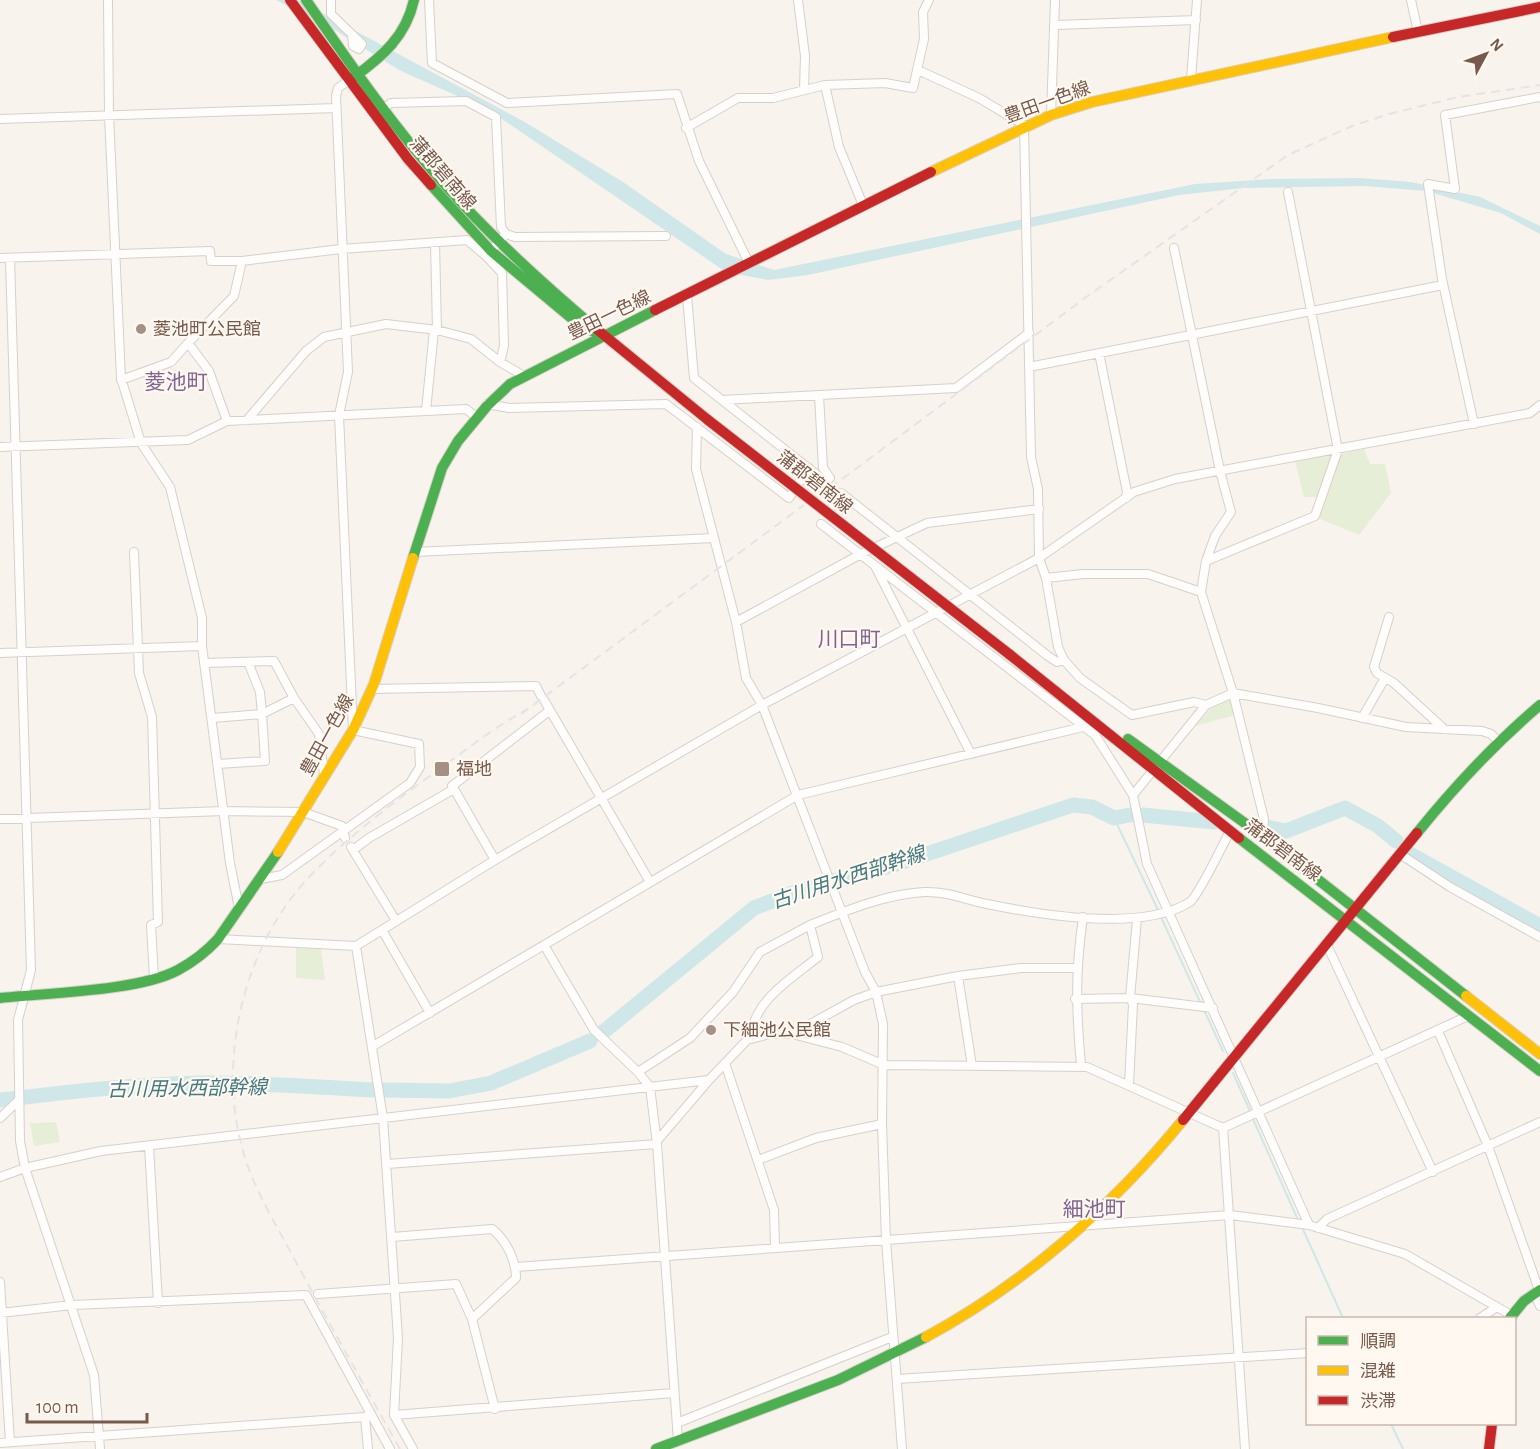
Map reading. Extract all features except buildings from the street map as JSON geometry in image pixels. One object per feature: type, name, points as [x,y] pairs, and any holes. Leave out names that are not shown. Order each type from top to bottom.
[{"type":"main road","name":"蒲郡碧南線","points":[[290,0],[408,159],[488,253],[582,327],[603,335]]},
{"type":"main road","name":"蒲郡碧南線","points":[[306,0],[382,110],[416,153],[603,335],[708,420],[1008,654],[1157,766],[1260,834],[1540,1054]]},
{"type":"main road","points":[[348,81],[385,54],[399,39],[414,0]]},
{"type":"main road","name":"豊田一色線","points":[[0,998],[137,983],[177,971],[208,950],[218,939],[261,879],[353,730],[371,689],[441,472],[457,440],[487,404],[524,375],[687,296],[1024,125],[1051,115],[1092,102],[1191,79],[1540,7]]},
{"type":"main road","points":[[656,1449],[818,1387],[894,1354],[978,1307],[1023,1276],[1085,1226],[1129,1183],[1189,1113],[1451,791],[1498,741],[1540,705]]},
{"type":"main road","name":"蒲郡碧南線","points":[[1157,766],[1230,831],[1347,919],[1540,1071]]},
{"type":"main road","points":[[1511,1317],[1540,1290]]},
{"type":"main road","points":[[1489,1449],[1492,1425]]},
{"type":"street","points":[[108,0],[109,115],[121,380],[141,443],[170,487],[202,618],[204,663],[239,908]]},
{"type":"street","points":[[331,0],[331,14],[352,35]]},
{"type":"street","points":[[429,0],[432,63],[507,103],[677,94],[686,128],[699,161],[749,263]]},
{"type":"street","points":[[798,0],[805,56],[804,89]]},
{"type":"street","points":[[686,128],[738,98],[773,98],[825,85],[885,83],[913,88],[924,39],[923,12],[929,0]]},
{"type":"street","points":[[1051,115],[1056,25],[1055,0]]},
{"type":"street","points":[[1191,79],[1197,0]]},
{"type":"street","points":[[1411,0],[1418,32]]},
{"type":"street","points":[[1056,25],[1196,20]]},
{"type":"street","points":[[918,70],[979,98],[1024,125],[1031,457],[1038,489],[1039,558],[1046,578],[1058,647],[1064,660],[1080,678],[1132,715],[1194,702],[1206,705]]},
{"type":"street","points":[[261,879],[282,875],[348,841],[410,783],[420,767],[418,744],[353,730],[339,415],[348,372],[336,108],[338,88],[348,81]]},
{"type":"street","points":[[825,85],[839,147],[863,205]]},
{"type":"street","points":[[1474,424],[1443,285],[1428,184],[1455,189],[1444,115],[1540,97]]},
{"type":"street","points":[[382,110],[391,103],[465,101],[496,117],[503,238]]},
{"type":"street","points":[[0,119],[336,108]]},
{"type":"street","points":[[1206,561],[1315,516],[1338,450],[1288,192]]},
{"type":"street","points":[[488,253],[503,238],[666,236]]},
{"type":"street","points":[[0,258],[210,251],[211,261],[242,261],[341,249],[467,240],[488,253],[502,273],[504,346],[500,362]]},
{"type":"street","points":[[426,411],[436,330],[435,243]]},
{"type":"street","points":[[1174,248],[1220,471],[1231,512],[1215,536],[1206,561],[1201,592],[1233,693],[1264,819],[1263,832],[1260,834]]},
{"type":"street","points":[[10,258],[31,970],[18,1020],[20,1141],[25,1168],[94,1375],[99,1449]]},
{"type":"street","points":[[121,380],[171,362],[234,296],[242,261]]},
{"type":"street","points":[[1029,367],[1443,285]]},
{"type":"street","points":[[687,296],[694,378],[826,482],[830,478],[823,468],[819,395]]},
{"type":"street","points":[[247,420],[306,351],[324,337],[386,324],[436,330],[471,339],[500,362],[524,375]]},
{"type":"street","points":[[722,400],[956,388],[1029,333]]},
{"type":"street","points":[[188,344],[209,371],[227,421]]},
{"type":"street","points":[[1099,352],[1127,492],[1126,498]]},
{"type":"street","points":[[487,404],[509,408],[666,404],[789,498],[809,468]]},
{"type":"street","points":[[218,939],[356,946],[495,860],[762,705],[935,611],[1039,558],[1134,492],[1175,479],[1530,413],[1540,405]]},
{"type":"street","points":[[0,447],[188,440],[227,421],[466,410],[475,416]]},
{"type":"street","points":[[698,427],[696,469],[736,622],[746,678],[762,705],[798,795],[841,913],[865,972],[876,992],[883,1024],[882,1125],[886,1240],[902,1449]]},
{"type":"street","points":[[832,508],[840,493],[967,595],[1048,656],[1057,662],[1064,660]]},
{"type":"street","points":[[736,622],[861,554],[927,523],[1039,509]]},
{"type":"street","points":[[821,524],[1095,735],[1133,795],[1147,864],[1234,1057],[1254,1113],[1311,1226]]},
{"type":"street","points":[[415,552],[714,538]]},
{"type":"street","points":[[134,552],[139,673],[152,717],[158,922],[151,925],[154,978]]},
{"type":"street","points":[[875,565],[970,754]]},
{"type":"street","points":[[1046,578],[1083,574],[1148,573],[1201,592]]},
{"type":"street","points":[[1389,618],[1374,668],[1444,729]]},
{"type":"street","points":[[0,653],[202,646]]},
{"type":"street","points":[[204,663],[274,661],[294,698],[319,734],[324,774]]},
{"type":"street","points":[[218,764],[265,761],[260,692],[248,662]]},
{"type":"street","points":[[1362,718],[1386,678]]},
{"type":"street","points":[[371,689],[536,686],[650,882]]},
{"type":"street","points":[[1133,795],[1206,705],[1233,693],[1406,727],[1482,730],[1491,734],[1498,741]]},
{"type":"street","points":[[212,718],[262,714],[294,698]]},
{"type":"street","points":[[495,860],[452,786],[549,711]]},
{"type":"street","points":[[373,1046],[798,795],[1083,727]]},
{"type":"street","points":[[348,841],[369,838],[454,789]]},
{"type":"street","points":[[0,819],[224,811],[303,812],[326,819],[348,841],[396,921]]},
{"type":"street","points":[[638,1071],[690,1038],[733,992],[760,952],[810,925],[841,913],[924,892],[955,894],[986,904],[1083,917],[1137,919],[1192,901],[1230,831]]},
{"type":"street","points":[[1400,854],[1450,887],[1540,937]]},
{"type":"street","points":[[1081,1065],[1075,999],[1076,968],[1083,917]]},
{"type":"street","points":[[1129,1085],[1133,1004],[1130,998],[1137,919]]},
{"type":"street","points":[[751,1039],[754,1017],[774,992],[818,957],[810,925]]},
{"type":"street","points":[[382,930],[430,1012]]},
{"type":"street","points":[[544,945],[594,1030],[638,1071],[650,1087],[657,1142],[678,1441]]},
{"type":"street","points":[[1327,945],[1433,1172]]},
{"type":"street","points":[[356,946],[373,1046],[387,1164],[398,1338],[394,1415],[413,1449]]},
{"type":"street","points":[[792,1034],[854,1000],[876,992],[958,976],[1021,968],[1076,968]]},
{"type":"street","points":[[958,976],[972,1066]]},
{"type":"street","points":[[1075,999],[1130,998],[1211,1008]]},
{"type":"street","points":[[387,1164],[657,1142],[725,1062],[751,1039],[770,1034],[792,1034],[842,1047],[884,1065],[1081,1065],[1223,1128],[1468,1016]]},
{"type":"street","points":[[1438,1031],[1488,1146],[1540,1290],[1538,1299],[1540,1306]]},
{"type":"street","points":[[725,1062],[774,1210],[775,1247]]},
{"type":"street","points":[[0,1177],[25,1168],[101,1151],[709,1080]]},
{"type":"street","points":[[0,1118],[19,1100]]},
{"type":"street","points":[[1311,1226],[1540,1122]]},
{"type":"street","points":[[758,1160],[816,1138],[882,1125]]},
{"type":"street","points":[[1223,1128],[1245,1449]]},
{"type":"street","points":[[149,1146],[158,1303]]},
{"type":"street","points":[[516,1267],[1230,1215],[1294,1222],[1405,1254],[1511,1317]]},
{"type":"street","points":[[392,1237],[492,1229],[502,1237],[516,1267],[516,1278],[472,1319]]},
{"type":"street","points":[[0,1282],[10,1442]]},
{"type":"street","points":[[318,1294],[456,1284],[472,1319],[495,1409]]},
{"type":"street","points":[[1,1313],[72,1305],[306,1295],[368,1415],[390,1449]]},
{"type":"street","points":[[1482,1317],[1497,1307]]},
{"type":"street","points":[[677,1423],[892,1337]]},
{"type":"street","points":[[897,1379],[1306,1353]]},
{"type":"street","points":[[394,1415],[495,1409],[674,1393]]},
{"type":"street","points":[[0,1443],[368,1415]]},
{"type":"street","points":[[368,1415],[368,1449]]},
{"type":"green space","points":[[1364,449],[1370,464],[1385,464],[1391,493],[1359,535],[1318,518],[1340,454]]},
{"type":"green space","points":[[1334,453],[1321,497],[1304,497],[1295,461]]},
{"type":"green space","points":[[1231,697],[1235,715],[1195,726],[1217,702]]},
{"type":"green space","points":[[296,948],[321,949],[325,980],[296,978]]},
{"type":"green space","points":[[56,1122],[60,1142],[34,1146],[30,1123]]},
{"type":"water","points":[[276,0],[298,0],[523,121],[623,182],[726,254],[774,270],[1195,184],[1271,179],[1360,178],[1411,182],[1480,197],[1540,226],[1540,234],[1501,213],[1426,191],[1365,186],[1244,188],[1179,195],[808,275],[768,280],[726,272],[505,121],[475,104],[399,70],[330,27]]},
{"type":"waterway","name":"古川用水西部幹線","points":[[602,1033],[754,908],[798,891],[897,864],[1073,805],[1092,807],[1114,818],[1130,815]]},
{"type":"waterway","name":"古川用水西部幹線","points":[[1267,827],[1286,831],[1345,808],[1378,826],[1396,841]]},
{"type":"waterway","name":"古川用水西部幹線","points":[[1143,815],[1214,822]]},
{"type":"waterway","points":[[1114,818],[1159,912]]},
{"type":"waterway","name":"古川用水西部幹線","points":[[1412,855],[1540,926]]},
{"type":"waterway","points":[[1161,917],[1201,1004]]},
{"type":"waterway","points":[[1204,1010],[1223,1051]]},
{"type":"waterway","name":"古川用水西部幹線","points":[[385,1090],[449,1091],[491,1083],[590,1041]]},
{"type":"waterway","points":[[1233,1073],[1251,1113]]},
{"type":"waterway","name":"古川用水西部幹線","points":[[0,1100],[102,1089],[205,1083],[374,1090]]},
{"type":"waterway","points":[[1253,1119],[1298,1220]]},
{"type":"waterway","points":[[1301,1225],[1343,1317]]},
{"type":"waterway","points":[[1391,1425],[1403,1449]]},
{"type":"railway","points":[[818,497],[1089,295],[1288,155],[1352,126],[1389,114],[1458,97],[1540,85]]},
{"type":"railway","points":[[521,714],[804,505]]},
{"type":"railway","points":[[400,1449],[270,1214],[247,1164],[237,1127],[233,1089],[234,1050],[240,1011],[251,973],[267,937],[287,904],[311,875],[390,805],[483,737],[528,709]]},
{"type":"traffic: fast","points":[[306,0],[390,119],[446,186],[517,259],[594,327]]},
{"type":"traffic: fast","points":[[354,77],[392,44],[405,24],[414,0]]},
{"type":"traffic: fast","points":[[431,185],[491,251],[582,327],[598,333]]},
{"type":"traffic: fast","points":[[413,558],[442,468],[458,441],[487,406],[510,384],[655,310]]},
{"type":"traffic: fast","points":[[1417,833],[1476,766],[1540,705]]},
{"type":"traffic: fast","points":[[1128,739],[1260,834],[1466,996]]},
{"type":"traffic: fast","points":[[1239,838],[1540,1071]]},
{"type":"traffic: fast","points":[[0,998],[117,987],[141,983],[178,970],[200,956],[218,939],[278,852]]},
{"type":"traffic: fast","points":[[1511,1317],[1524,1301],[1540,1290]]},
{"type":"traffic: fast","points":[[656,1449],[838,1380],[926,1337]]},
{"type":"traffic: slow","points":[[931,172],[1051,115],[1092,102],[1393,37]]},
{"type":"traffic: slow","points":[[278,852],[353,730],[374,684],[413,558]]},
{"type":"traffic: slow","points":[[1466,996],[1540,1054]]},
{"type":"traffic: slow","points":[[926,1337],[998,1293],[1065,1241],[1127,1183],[1183,1120]]},
{"type":"traffic: jam","points":[[290,0],[408,159],[431,185]]},
{"type":"traffic: jam","points":[[1393,37],[1540,7]]},
{"type":"traffic: jam","points":[[655,310],[931,172]]},
{"type":"traffic: jam","points":[[594,327],[708,420]]},
{"type":"traffic: jam","points":[[708,420],[1009,654]]},
{"type":"traffic: jam","points":[[1009,654],[1239,838]]},
{"type":"traffic: jam","points":[[1183,1120],[1417,833]]},
{"type":"traffic: jam","points":[[1489,1449],[1492,1425]]},
{"type":"place","name":"菱池町公民館","points":[[141,329]]},
{"type":"place","name":"福地","points":[[442,769]]},
{"type":"place","name":"下細池公民館","points":[[711,1030]]},
{"type":"district","name":"菱池町","points":[[176,382]]},
{"type":"district","name":"川口町","points":[[849,639]]},
{"type":"district","name":"細池町","points":[[1094,1209]]}]
